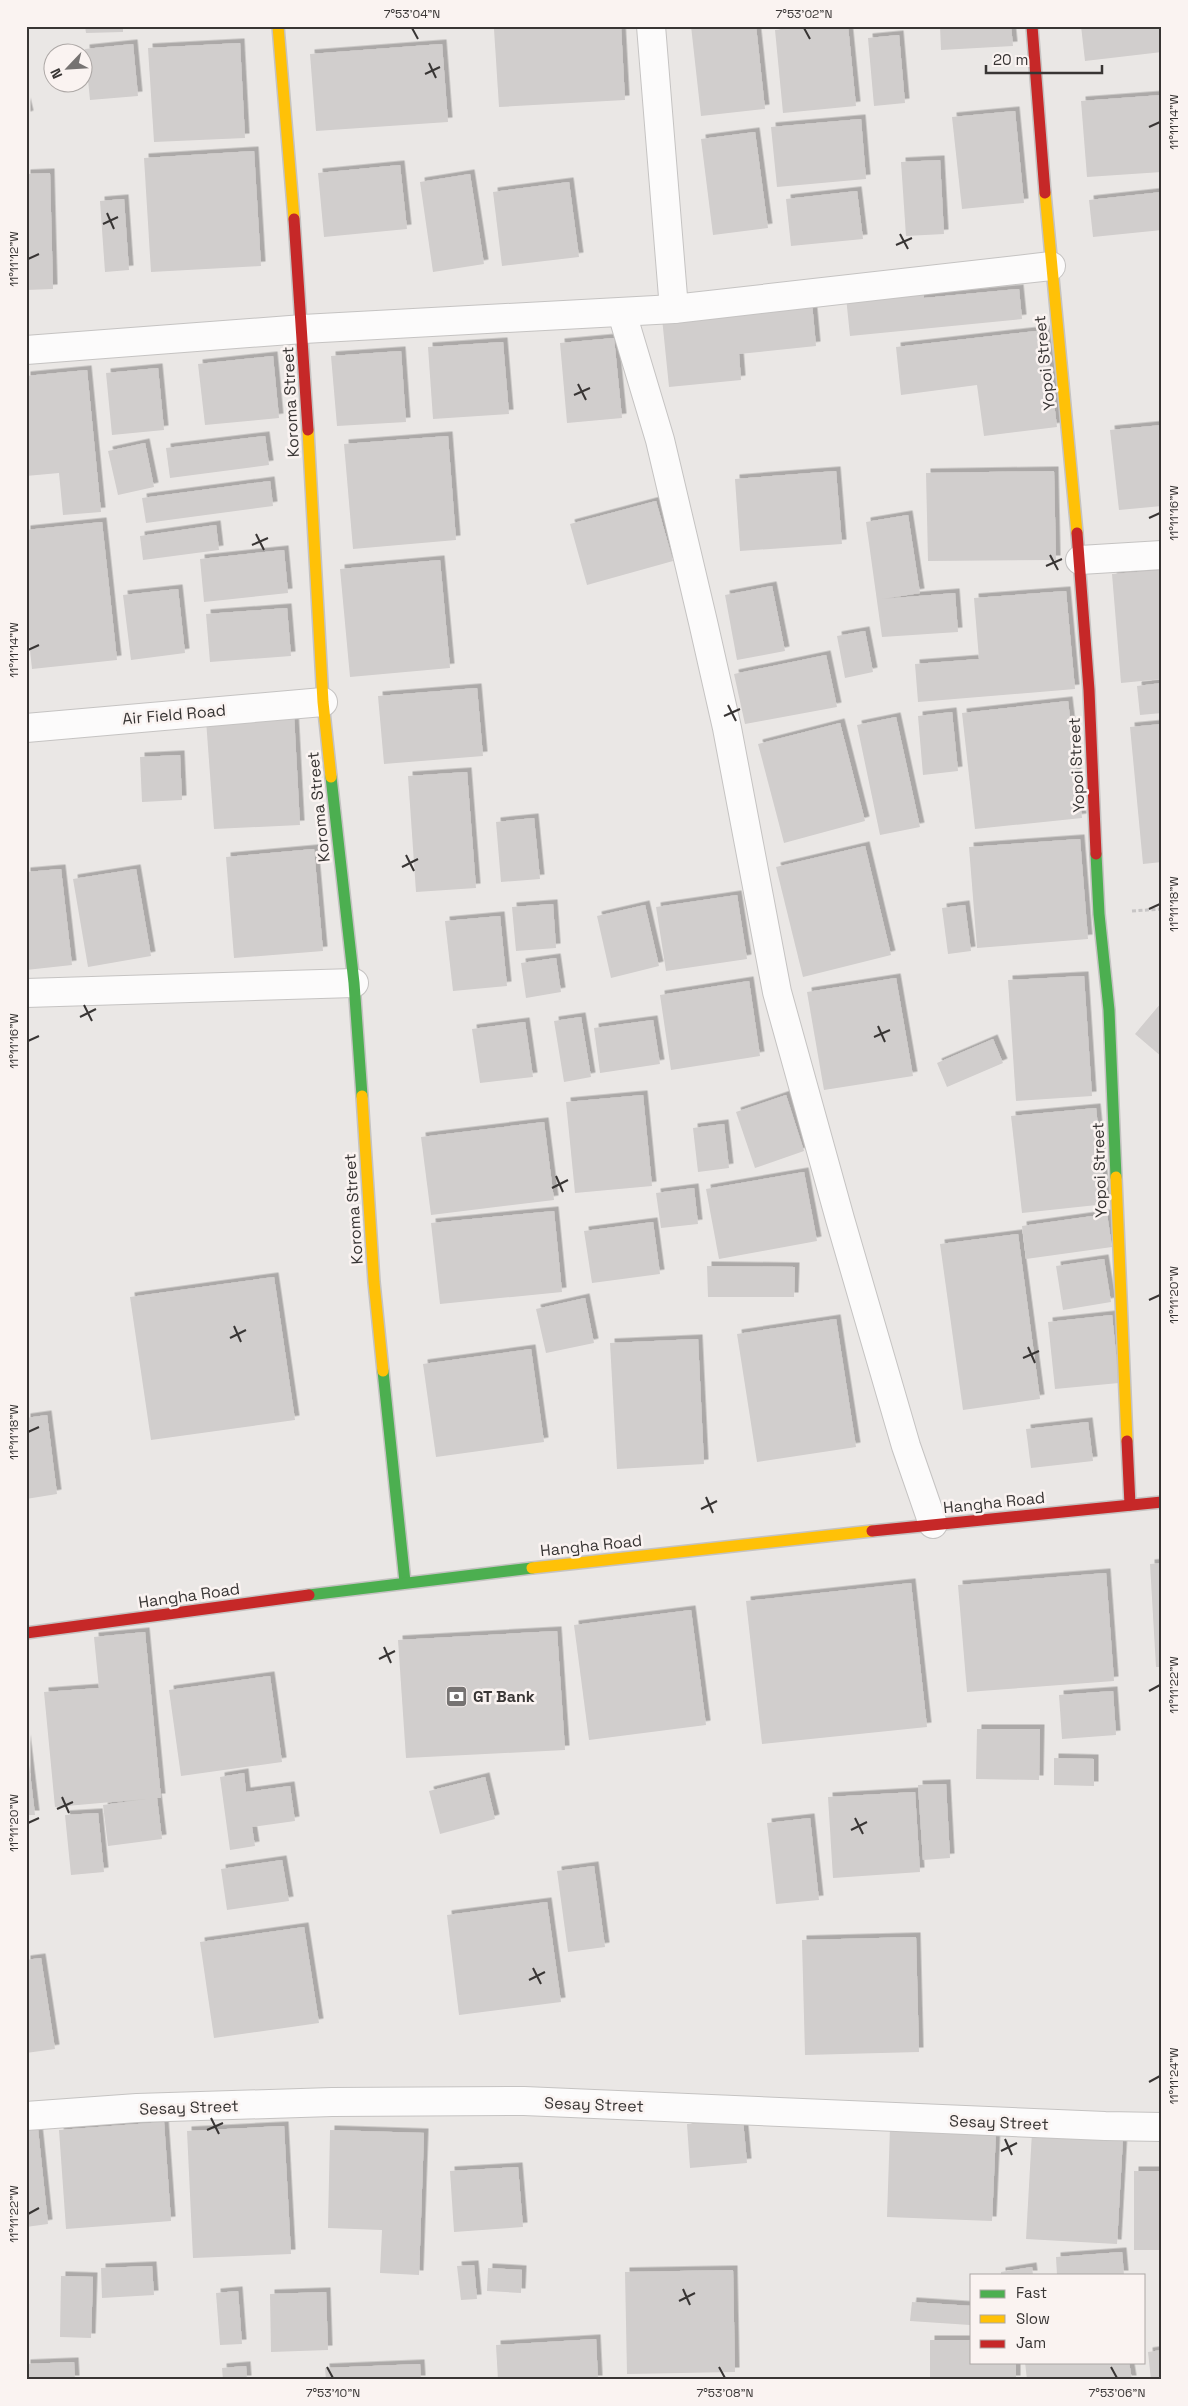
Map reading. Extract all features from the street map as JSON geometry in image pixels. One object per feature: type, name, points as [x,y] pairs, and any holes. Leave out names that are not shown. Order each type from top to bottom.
[{"type":"main road","name":"Koroma Street","points":[[278,26],[303,329],[323,702],[354,983],[374,1282],[405,1582]]},
{"type":"main road","name":"Yopoi Street","points":[[1032,26],[1051,266],[1080,560],[1089,690],[1099,914],[1109,1010],[1130,1505]]},
{"type":"main road","name":"Hangha Road","points":[[26,1633],[405,1582],[933,1524],[1162,1502]]},
{"type":"street","points":[[651,26],[674,309]]},
{"type":"street","points":[[26,350],[303,329],[674,309],[1051,266]]},
{"type":"street","points":[[622,313],[660,440],[703,622],[727,728],[777,992],[906,1446],[933,1524]]},
{"type":"street","points":[[1080,560],[1162,555]]},
{"type":"street","name":"Air Field Road","points":[[26,728],[323,702]]},
{"type":"street","points":[[26,993],[354,983]]},
{"type":"street","name":"Sesay Street","points":[[26,2116],[157,2107],[332,2102],[524,2101],[1095,2126],[1162,2127]]},
{"type":"building","points":[[85,26],[123,26],[123,32],[86,33]]},
{"type":"building","points":[[303,26],[317,26],[317,28],[303,29]]},
{"type":"building","points":[[538,26],[621,26],[625,100],[499,107],[494,29]]},
{"type":"building","points":[[691,26],[756,26],[765,109],[701,116]]},
{"type":"building","points":[[819,26],[848,26],[856,106],[783,113],[775,30]]},
{"type":"building","points":[[940,26],[1011,26],[1013,46],[941,50]]},
{"type":"building","points":[[1081,26],[1162,26],[1162,52],[1085,61]]},
{"type":"building","points":[[899,35],[905,103],[874,106],[868,38]]},
{"type":"building","points":[[240,43],[245,138],[154,142],[148,48]]},
{"type":"building","points":[[133,44],[138,96],[90,100],[89,92],[92,92],[92,48]]},
{"type":"building","points":[[442,44],[448,122],[316,131],[310,54]]},
{"type":"building","points":[[1162,95],[1162,172],[1087,177],[1081,101]]},
{"type":"building","points":[[26,102],[29,115],[26,116]]},
{"type":"building","points":[[1015,111],[1024,203],[962,209],[952,117]]},
{"type":"building","points":[[861,119],[866,179],[777,187],[771,127]]},
{"type":"building","points":[[755,132],[768,228],[713,235],[701,139]]},
{"type":"building","points":[[254,151],[261,266],[151,272],[144,158]]},
{"type":"building","points":[[940,160],[944,234],[906,236],[901,162]]},
{"type":"building","points":[[400,165],[407,229],[324,237],[318,173]]},
{"type":"building","points":[[50,173],[53,289],[26,290],[26,174]]},
{"type":"building","points":[[470,174],[484,264],[433,272],[420,182]]},
{"type":"building","points":[[569,182],[579,257],[502,266],[493,192]]},
{"type":"building","points":[[857,191],[863,239],[791,246],[786,199]]},
{"type":"building","points":[[1162,192],[1162,230],[1093,237],[1089,200]]},
{"type":"building","points":[[124,199],[129,270],[105,272],[100,201]]},
{"type":"building","points":[[923,289],[924,298],[1019,289],[1022,319],[850,336],[846,297]]},
{"type":"building","points":[[812,303],[816,346],[739,354],[741,380],[669,387],[662,318]]},
{"type":"building","points":[[1045,330],[1057,427],[984,436],[977,385],[901,395],[896,347]]},
{"type":"building","points":[[614,338],[622,418],[567,423],[560,343]]},
{"type":"building","points":[[503,342],[509,414],[433,419],[428,347]]},
{"type":"building","points":[[401,351],[406,422],[337,426],[331,356]]},
{"type":"building","points":[[273,356],[279,418],[205,425],[198,364]]},
{"type":"building","points":[[158,368],[164,430],[112,435],[106,373]]},
{"type":"building","points":[[87,370],[101,512],[63,515],[59,473],[26,476],[26,376]]},
{"type":"building","points":[[1162,425],[1162,506],[1119,510],[1110,430]]},
{"type":"building","points":[[265,436],[269,465],[170,478],[166,448]]},
{"type":"building","points":[[448,436],[456,540],[353,549],[344,444]]},
{"type":"building","points":[[145,443],[154,487],[118,495],[108,451]]},
{"type":"building","points":[[836,471],[842,544],[740,551],[735,479]]},
{"type":"building","points":[[1054,471],[1056,560],[928,561],[926,473]]},
{"type":"building","points":[[270,481],[273,506],[146,523],[142,498]]},
{"type":"building","points":[[656,501],[673,561],[587,585],[570,524]]},
{"type":"building","points":[[908,515],[920,593],[882,599],[955,593],[958,632],[882,637],[866,522]]},
{"type":"building","points":[[102,522],[117,660],[32,669],[26,613],[26,530]]},
{"type":"building","points":[[216,525],[219,550],[143,560],[140,536]]},
{"type":"building","points":[[284,550],[288,593],[204,602],[200,559]]},
{"type":"building","points":[[440,560],[450,668],[350,677],[340,569]]},
{"type":"building","points":[[1162,570],[1162,679],[1121,683],[1112,574]]},
{"type":"building","points":[[772,586],[785,651],[737,660],[725,595]]},
{"type":"building","points":[[178,589],[185,653],[131,660],[123,595]]},
{"type":"building","points":[[1066,591],[1075,689],[918,702],[915,664],[979,659],[974,598]]},
{"type":"building","points":[[287,608],[291,656],[210,662],[206,614]]},
{"type":"building","points":[[865,631],[873,672],[845,678],[837,636]]},
{"type":"building","points":[[826,655],[837,707],[745,724],[734,674]]},
{"type":"building","points":[[1162,683],[1162,713],[1140,715],[1137,686]]},
{"type":"building","points":[[477,688],[483,756],[384,764],[378,696]]},
{"type":"building","points":[[1068,701],[1082,818],[975,829],[962,713]]},
{"type":"building","points":[[952,712],[958,771],[923,775],[918,716]]},
{"type":"building","points":[[294,715],[300,825],[214,829],[206,720]]},
{"type":"building","points":[[896,717],[920,827],[880,835],[857,725]]},
{"type":"building","points":[[840,723],[865,821],[784,843],[758,744]]},
{"type":"building","points":[[1162,724],[1162,862],[1143,864],[1130,727]]},
{"type":"building","points":[[180,755],[182,800],[142,802],[140,757]]},
{"type":"building","points":[[467,772],[476,888],[416,892],[408,776]]},
{"type":"building","points":[[534,818],[540,879],[501,882],[496,822]]},
{"type":"building","points":[[1080,839],[1088,939],[977,948],[969,847]]},
{"type":"building","points":[[865,846],[891,955],[803,977],[776,867]]},
{"type":"building","points":[[314,849],[323,951],[234,958],[226,857]]},
{"type":"building","points":[[61,869],[72,965],[26,970],[26,872]]},
{"type":"building","points":[[136,869],[151,956],[88,967],[73,879]]},
{"type":"building","points":[[737,895],[747,959],[666,971],[656,907]]},
{"type":"building","points":[[553,904],[556,948],[516,951],[512,907]]},
{"type":"building","points":[[645,905],[659,966],[611,978],[597,916]]},
{"type":"building","points":[[965,905],[971,951],[948,954],[942,908]]},
{"type":"building","points":[[500,916],[507,986],[453,991],[445,921]]},
{"type":"building","points":[[556,958],[561,992],[526,998],[521,963]]},
{"type":"building","points":[[1084,976],[1092,1096],[1016,1101],[1008,980]]},
{"type":"building","points":[[896,978],[913,1076],[824,1090],[807,992]]},
{"type":"building","points":[[749,981],[760,1056],[671,1070],[660,995]]},
{"type":"building","points":[[1162,1002],[1162,1057],[1135,1034]]},
{"type":"building","points":[[581,1017],[591,1077],[564,1082],[554,1021]]},
{"type":"building","points":[[653,1020],[660,1064],[600,1073],[594,1028]]},
{"type":"building","points":[[525,1022],[533,1077],[480,1083],[472,1029]]},
{"type":"building","points":[[993,1039],[1003,1063],[947,1087],[937,1063]]},
{"type":"building","points":[[643,1095],[652,1186],[575,1193],[566,1102]]},
{"type":"building","points":[[786,1095],[804,1151],[755,1168],[736,1112]]},
{"type":"building","points":[[1096,1108],[1106,1204],[1022,1213],[1011,1116]]},
{"type":"building","points":[[544,1122],[554,1200],[431,1215],[421,1137]]},
{"type":"building","points":[[724,1124],[729,1168],[698,1172],[693,1128]]},
{"type":"building","points":[[804,1172],[817,1241],[719,1259],[706,1189]]},
{"type":"building","points":[[694,1188],[698,1224],[661,1228],[656,1193]]},
{"type":"building","points":[[554,1211],[562,1292],[440,1304],[431,1223]]},
{"type":"building","points":[[1107,1214],[1112,1247],[1026,1259],[1022,1226]]},
{"type":"building","points":[[653,1222],[660,1274],[592,1283],[584,1231]]},
{"type":"building","points":[[1018,1234],[1040,1399],[963,1410],[940,1244]]},
{"type":"building","points":[[1104,1259],[1111,1302],[1063,1310],[1056,1266]]},
{"type":"building","points":[[707,1266],[795,1267],[794,1297],[708,1297]]},
{"type":"building","points":[[274,1277],[295,1420],[151,1440],[130,1297]]},
{"type":"building","points":[[585,1298],[594,1343],[546,1353],[536,1309]]},
{"type":"building","points":[[1112,1315],[1119,1383],[1055,1389],[1048,1322]]},
{"type":"building","points":[[836,1319],[856,1447],[757,1462],[737,1334]]},
{"type":"building","points":[[698,1339],[704,1464],[617,1469],[610,1343]]},
{"type":"building","points":[[531,1349],[544,1442],[436,1457],[423,1364]]},
{"type":"building","points":[[47,1415],[57,1494],[26,1499],[26,1418]]},
{"type":"building","points":[[1088,1422],[1093,1461],[1031,1468],[1026,1429]]},
{"type":"building","points":[[1162,1563],[1162,1667],[1156,1667],[1150,1564]]},
{"type":"building","points":[[1106,1573],[1114,1681],[967,1692],[958,1585]]},
{"type":"building","points":[[911,1583],[927,1727],[762,1744],[746,1601]]},
{"type":"building","points":[[691,1610],[706,1725],[589,1740],[574,1625]]},
{"type":"building","points":[[557,1631],[565,1750],[406,1758],[398,1640]]},
{"type":"building","points":[[145,1632],[161,1798],[157,1798],[162,1839],[108,1846],[103,1805],[146,1799],[55,1807],[44,1692],[99,1688],[94,1637]]},
{"type":"building","points":[[270,1676],[282,1762],[181,1776],[169,1690]]},
{"type":"building","points":[[1113,1691],[1116,1735],[1062,1739],[1059,1695]]},
{"type":"building","points":[[977,1729],[1040,1729],[1039,1780],[976,1779]]},
{"type":"building","points":[[26,1739],[35,1815],[26,1815]]},
{"type":"building","points":[[1054,1758],[1094,1759],[1094,1786],[1054,1785]]},
{"type":"building","points":[[244,1773],[246,1792],[290,1786],[295,1821],[252,1827],[255,1846],[230,1850],[220,1777]]},
{"type":"building","points":[[485,1777],[495,1819],[440,1834],[429,1791]]},
{"type":"building","points":[[946,1784],[950,1858],[923,1860],[918,1785]]},
{"type":"building","points":[[915,1792],[920,1872],[833,1878],[828,1797]]},
{"type":"building","points":[[98,1813],[104,1872],[71,1875],[65,1815]]},
{"type":"building","points":[[810,1818],[819,1900],[776,1904],[767,1823]]},
{"type":"building","points":[[282,1860],[289,1901],[227,1910],[221,1869]]},
{"type":"building","points":[[594,1866],[605,1947],[568,1952],[557,1871]]},
{"type":"building","points":[[547,1902],[561,2002],[459,2015],[447,1915]]},
{"type":"building","points":[[304,1927],[319,2023],[214,2038],[200,1942]]},
{"type":"building","points":[[916,1937],[919,2052],[805,2055],[802,1940]]},
{"type":"building","points":[[41,1958],[55,2049],[26,2053],[26,1960]]},
{"type":"building","points":[[743,2120],[747,2163],[690,2168],[687,2124]]},
{"type":"building","points":[[164,2122],[171,2221],[66,2229],[59,2130]]},
{"type":"building","points":[[284,2126],[291,2254],[193,2258],[187,2131]]},
{"type":"building","points":[[890,2127],[996,2131],[992,2221],[887,2217]]},
{"type":"building","points":[[38,2129],[48,2224],[26,2227],[26,2130]]},
{"type":"building","points":[[330,2130],[424,2133],[419,2275],[380,2273],[382,2230],[328,2228]]},
{"type":"building","points":[[1032,2132],[1123,2137],[1117,2244],[1026,2239]]},
{"type":"building","points":[[518,2167],[523,2227],[454,2232],[450,2171]]},
{"type":"building","points":[[1134,2171],[1162,2171],[1162,2250],[1134,2250]]},
{"type":"building","points":[[1122,2252],[1124,2274],[1057,2274],[1056,2257]]},
{"type":"building","points":[[474,2265],[477,2299],[461,2300],[457,2266]]},
{"type":"building","points":[[152,2266],[154,2295],[102,2298],[101,2268]]},
{"type":"building","points":[[1032,2267],[1033,2274],[1001,2274],[1001,2272]]},
{"type":"building","points":[[488,2268],[522,2270],[521,2293],[487,2291]]},
{"type":"building","points":[[733,2270],[735,2372],[627,2374],[625,2272]]},
{"type":"building","points":[[61,2276],[93,2277],[91,2338],[60,2337]]},
{"type":"building","points":[[238,2291],[242,2344],[220,2345],[216,2293]]},
{"type":"building","points":[[326,2292],[328,2350],[271,2352],[270,2294]]},
{"type":"building","points":[[912,2302],[970,2306],[970,2325],[910,2321]]},
{"type":"building","points":[[596,2339],[598,2380],[498,2380],[496,2345]]},
{"type":"building","points":[[930,2340],[970,2340],[970,2364],[1016,2364],[1016,2380],[930,2380]]},
{"type":"building","points":[[1162,2350],[1162,2380],[1151,2380],[1148,2352]]},
{"type":"building","points":[[74,2362],[75,2380],[26,2380],[26,2364]]},
{"type":"building","points":[[420,2364],[421,2380],[326,2380],[325,2368]]},
{"type":"building","points":[[1025,2364],[1129,2364],[1132,2380],[1027,2380]]},
{"type":"building","points":[[246,2366],[247,2380],[223,2380],[222,2368]]},
{"type":"traffic: fast","points":[[331,777],[354,983],[362,1096]]},
{"type":"traffic: fast","points":[[1096,854],[1099,914],[1109,1010],[1116,1177]]},
{"type":"traffic: fast","points":[[383,1371],[405,1582]]},
{"type":"traffic: fast","points":[[309,1595],[532,1568]]},
{"type":"traffic: slow","points":[[278,26],[294,219]]},
{"type":"traffic: slow","points":[[1045,193],[1077,533]]},
{"type":"traffic: slow","points":[[308,430],[323,702],[331,777]]},
{"type":"traffic: slow","points":[[362,1096],[374,1282],[383,1371]]},
{"type":"traffic: slow","points":[[1116,1177],[1127,1441]]},
{"type":"traffic: slow","points":[[532,1568],[872,1531]]},
{"type":"traffic: jam","points":[[1032,26],[1045,193]]},
{"type":"traffic: jam","points":[[294,219],[308,430]]},
{"type":"traffic: jam","points":[[1077,533],[1089,690],[1096,854]]},
{"type":"traffic: jam","points":[[1127,1441],[1130,1505]]},
{"type":"traffic: jam","points":[[872,1531],[1162,1502]]},
{"type":"traffic: jam","points":[[26,1633],[309,1595]]},
{"type":"place","name":"GT Bank","points":[[457,1696]]}]
